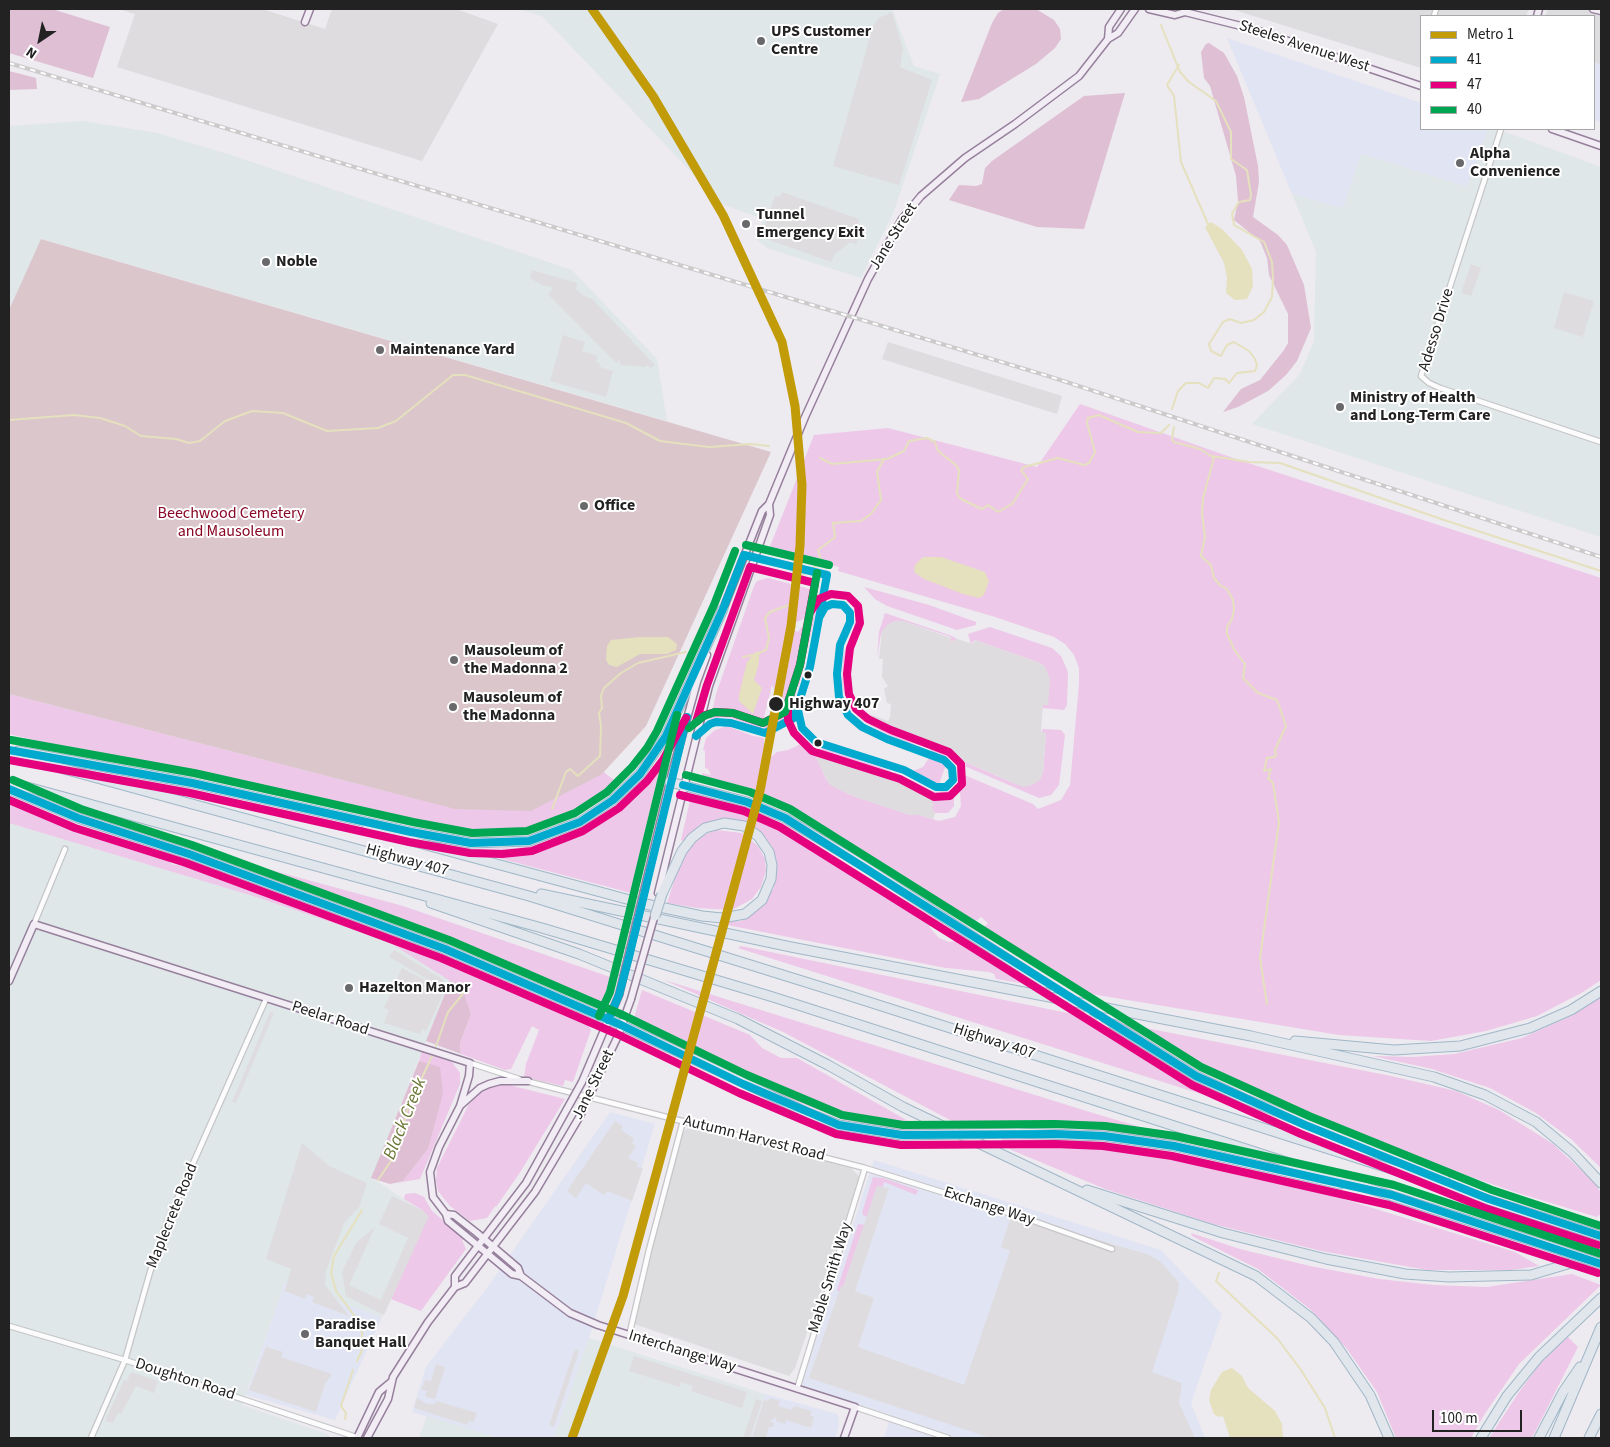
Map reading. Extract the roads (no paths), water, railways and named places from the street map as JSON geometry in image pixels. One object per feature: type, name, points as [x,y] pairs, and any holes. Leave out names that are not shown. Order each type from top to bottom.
[{"type":"highway","points":[[9,750],[192,784],[295,808],[471,843],[500,844],[529,841],[580,822],[613,800],[640,774],[666,736],[723,609]]},
{"type":"highway","name":"Highway 407","points":[[9,754],[484,882],[844,994],[1600,1236]]},
{"type":"highway","name":"Highway 407","points":[[9,782],[542,928],[773,997],[1601,1264]]},
{"type":"highway","points":[[670,782],[748,802],[785,818],[861,864],[1045,983]]},
{"type":"highway","points":[[9,789],[78,818],[189,854],[419,939],[621,1025],[808,1113],[839,1125],[902,1135],[1018,1133],[1104,1136],[1174,1146],[1392,1196]]},
{"type":"highway","points":[[295,808],[632,900],[702,916],[722,918],[734,918],[745,914],[762,900],[771,880],[772,865],[769,852],[758,836],[744,826],[724,823],[705,828],[692,838],[682,851],[660,894],[655,916]]},
{"type":"highway","points":[[356,876],[579,954],[738,1019],[820,1060],[903,1107],[1256,1276],[1311,1318],[1350,1364],[1370,1395],[1389,1438]]},
{"type":"highway","points":[[484,882],[791,948],[1251,1036],[1434,1077],[1485,1095],[1536,1122],[1572,1152],[1599,1180]]},
{"type":"highway","points":[[1251,1036],[1363,1049],[1394,1050],[1460,1046],[1530,1028],[1571,1010],[1601,992]]},
{"type":"highway","points":[[1113,1024],[1196,1076],[1243,1098],[1489,1199]]},
{"type":"highway","points":[[1065,1183],[1231,1236],[1326,1259],[1405,1274],[1449,1277],[1531,1275],[1601,1254]]},
{"type":"highway","points":[[1480,1438],[1507,1396],[1528,1370],[1564,1332],[1601,1298]]},
{"type":"highway","points":[[1554,1438],[1601,1327]]},
{"type":"highway","points":[[1539,1438],[1563,1392],[1591,1350]]},
{"type":"highway","points":[[1589,1438],[1601,1414]]},
{"type":"main road","points":[[306,22],[310,9]]},
{"type":"main road","name":"Jane Street","points":[[1108,39],[1109,27],[1121,9]]},
{"type":"main road","name":"Jane Street","points":[[455,1287],[455,1276],[526,1183],[582,1082],[608,1020],[618,995],[670,782],[697,682],[723,609],[762,511],[769,504],[805,417],[866,283],[910,208],[933,184],[965,158],[1015,124],[1079,76],[1108,39],[1118,34],[1135,9]]},
{"type":"main road","name":"Steeles Avenue West","points":[[1149,9],[1175,15],[1184,10],[1253,29],[1420,86]]},
{"type":"main road","points":[[1593,9],[1601,11]]},
{"type":"main road","points":[[1555,130],[1601,146]]},
{"type":"main road","name":"Jane Street","points":[[660,894],[683,785],[709,686],[770,515],[769,504]]},
{"type":"main road","name":"Jane Street","points":[[358,1438],[379,1392],[391,1382],[428,1322],[455,1287],[465,1283],[536,1192],[580,1116],[631,999],[655,916]]},
{"type":"main road","points":[[9,981],[34,924]]},
{"type":"main road","name":"Peelar Road","points":[[34,924],[470,1063]]},
{"type":"main road","points":[[470,1063],[469,1076],[460,1106],[439,1147],[430,1172],[433,1197],[446,1214],[448,1222],[478,1246]]},
{"type":"main road","points":[[460,1106],[480,1088],[489,1084],[500,1081],[528,1081]]},
{"type":"main road","points":[[446,1214],[454,1215],[492,1247]]},
{"type":"main road","name":"Interchange Way","points":[[478,1246],[512,1274],[520,1276],[570,1313],[629,1336],[855,1407]]},
{"type":"main road","name":"Interchange Way","points":[[492,1247],[518,1268],[520,1276]]},
{"type":"main road","name":"Jane Street","points":[[367,1438],[388,1399],[391,1382]]},
{"type":"main road","points":[[844,1438],[855,1407]]},
{"type":"street","name":"Adesso Drive","points":[[1501,130],[1421,376],[1433,386],[1601,442]]},
{"type":"street","points":[[34,924],[65,849]]},
{"type":"street","name":"Maplecrete Road","points":[[91,1438],[125,1360],[150,1272],[167,1222],[266,999]]},
{"type":"street","name":"Autumn Harvest Road","points":[[470,1063],[528,1081],[865,1168]]},
{"type":"street","points":[[629,1336],[649,1250],[683,1121]]},
{"type":"street","name":"Exchange Way","points":[[865,1168],[1028,1218],[1112,1250]]},
{"type":"street","name":"Mable Smith Way","points":[[797,1389],[865,1168]]},
{"type":"street","name":"Doughton Road","points":[[9,1326],[125,1360],[358,1438]]},
{"type":"street","name":"Interchange Way","points":[[855,1407],[948,1438]]},
{"type":"waterway","name":"Black Creek","points":[[1161,25],[1180,72],[1189,82],[1216,101],[1231,132],[1231,159],[1247,170],[1251,195],[1250,200],[1239,202],[1232,214],[1234,225],[1264,242],[1272,262],[1273,280],[1272,297],[1264,312],[1254,320],[1241,323],[1230,319],[1223,322],[1209,344],[1211,351],[1221,356],[1227,345],[1234,342],[1249,351],[1255,359],[1257,365],[1255,371],[1237,373],[1229,383],[1225,379],[1214,378],[1208,388],[1199,383],[1186,383],[1178,391],[1172,409]]},
{"type":"waterway","points":[[1179,65],[1167,85],[1174,96],[1181,162],[1208,224]]},
{"type":"waterway","points":[[9,420],[74,415],[100,418],[125,426],[141,436],[176,439],[189,443],[200,441],[225,421],[252,411],[283,413],[327,431],[378,428],[396,421],[453,375],[465,375],[626,423],[660,441],[709,447],[751,444],[769,446]]},
{"type":"waterway","name":"Black Creek","points":[[820,458],[832,464],[887,459],[904,451],[909,441],[927,438],[935,442],[938,451],[956,465],[959,470],[957,494],[961,499],[982,509],[988,505],[998,512],[1012,504],[1028,479],[1021,470],[1024,467],[1058,458],[1084,465],[1089,463],[1095,452],[1087,423],[1088,418],[1099,415],[1138,432],[1161,433],[1169,425]]},
{"type":"waterway","points":[[1174,427],[1172,440],[1174,442],[1200,449],[1214,458],[1203,498],[1202,513],[1205,537],[1201,556],[1211,565],[1214,578],[1227,589],[1233,600],[1234,610],[1232,619],[1227,627],[1227,634],[1235,651],[1245,664],[1243,678],[1258,693],[1277,700],[1286,726],[1275,750],[1276,755],[1267,758],[1264,771],[1271,769],[1268,778],[1273,783],[1279,822],[1260,958],[1267,1004]]},
{"type":"waterway","points":[[1212,456],[1249,462],[1280,463],[1444,520],[1601,571]]},
{"type":"waterway","name":"Black Creek","points":[[759,653],[766,650],[769,638],[765,618],[770,612],[792,604],[794,589],[800,577],[819,564],[821,560],[818,550],[835,537],[833,523],[861,521],[871,514],[881,500],[877,472],[884,459]]},
{"type":"waterway","name":"Black Creek","points":[[552,809],[566,772],[570,769],[578,776],[600,756],[601,726],[599,713],[602,708],[601,696],[604,688],[621,673],[638,663],[686,652]]},
{"type":"waterway","name":"Black Creek","points":[[743,657],[752,655]]},
{"type":"waterway","name":"Black Creek","points":[[436,1046],[448,1012],[471,984]]},
{"type":"waterway","name":"Black Creek","points":[[378,1180],[395,1155],[408,1108],[432,1056]]},
{"type":"waterway","name":"Black Creek","points":[[357,1361],[362,1350],[362,1332],[356,1318],[336,1291],[331,1273],[334,1256],[362,1210]]},
{"type":"waterway","points":[[1219,1273],[1216,1281],[1277,1338],[1301,1370],[1325,1408],[1335,1438]]},
{"type":"waterway","name":"Black Creek","points":[[345,1419],[346,1413],[341,1406],[353,1370]]},
{"type":"tunnel","points":[[1045,983],[1113,1024]]},
{"type":"railway","points":[[9,63],[1048,376],[1601,557]]},
{"type":"metro line","name":"1","points":[[572,1438],[623,1296],[760,791],[791,626],[800,546],[802,485],[795,406],[782,342],[723,215],[653,96],[592,9]]},
{"type":"place","name":"UPS Customer Centre","points":[[761,41]]},
{"type":"place","name":"Alpha Convenience","points":[[1460,163]]},
{"type":"place","name":"Tunnel Emergency Exit","points":[[746,224]]},
{"type":"place","name":"Noble","points":[[266,262]]},
{"type":"place","name":"Maintenance Yard","points":[[380,350]]},
{"type":"place","name":"Ministry of Health and Long-Term Care","points":[[1340,407]]},
{"type":"place","name":"Office","points":[[584,506]]},
{"type":"place","name":"Mausoleum of the Madonna 2","points":[[454,660]]},
{"type":"place","name":"Highway 407","points":[[776,704]]},
{"type":"place","name":"Mausoleum of the Madonna","points":[[453,707]]},
{"type":"place","name":"Hazelton Manor","points":[[349,988]]},
{"type":"place","name":"Paradise Banquet Hall","points":[[305,1334]]},
{"type":"park label","name":"Beechwood Cemetery and Mausoleum","points":[[231,523]]}]
